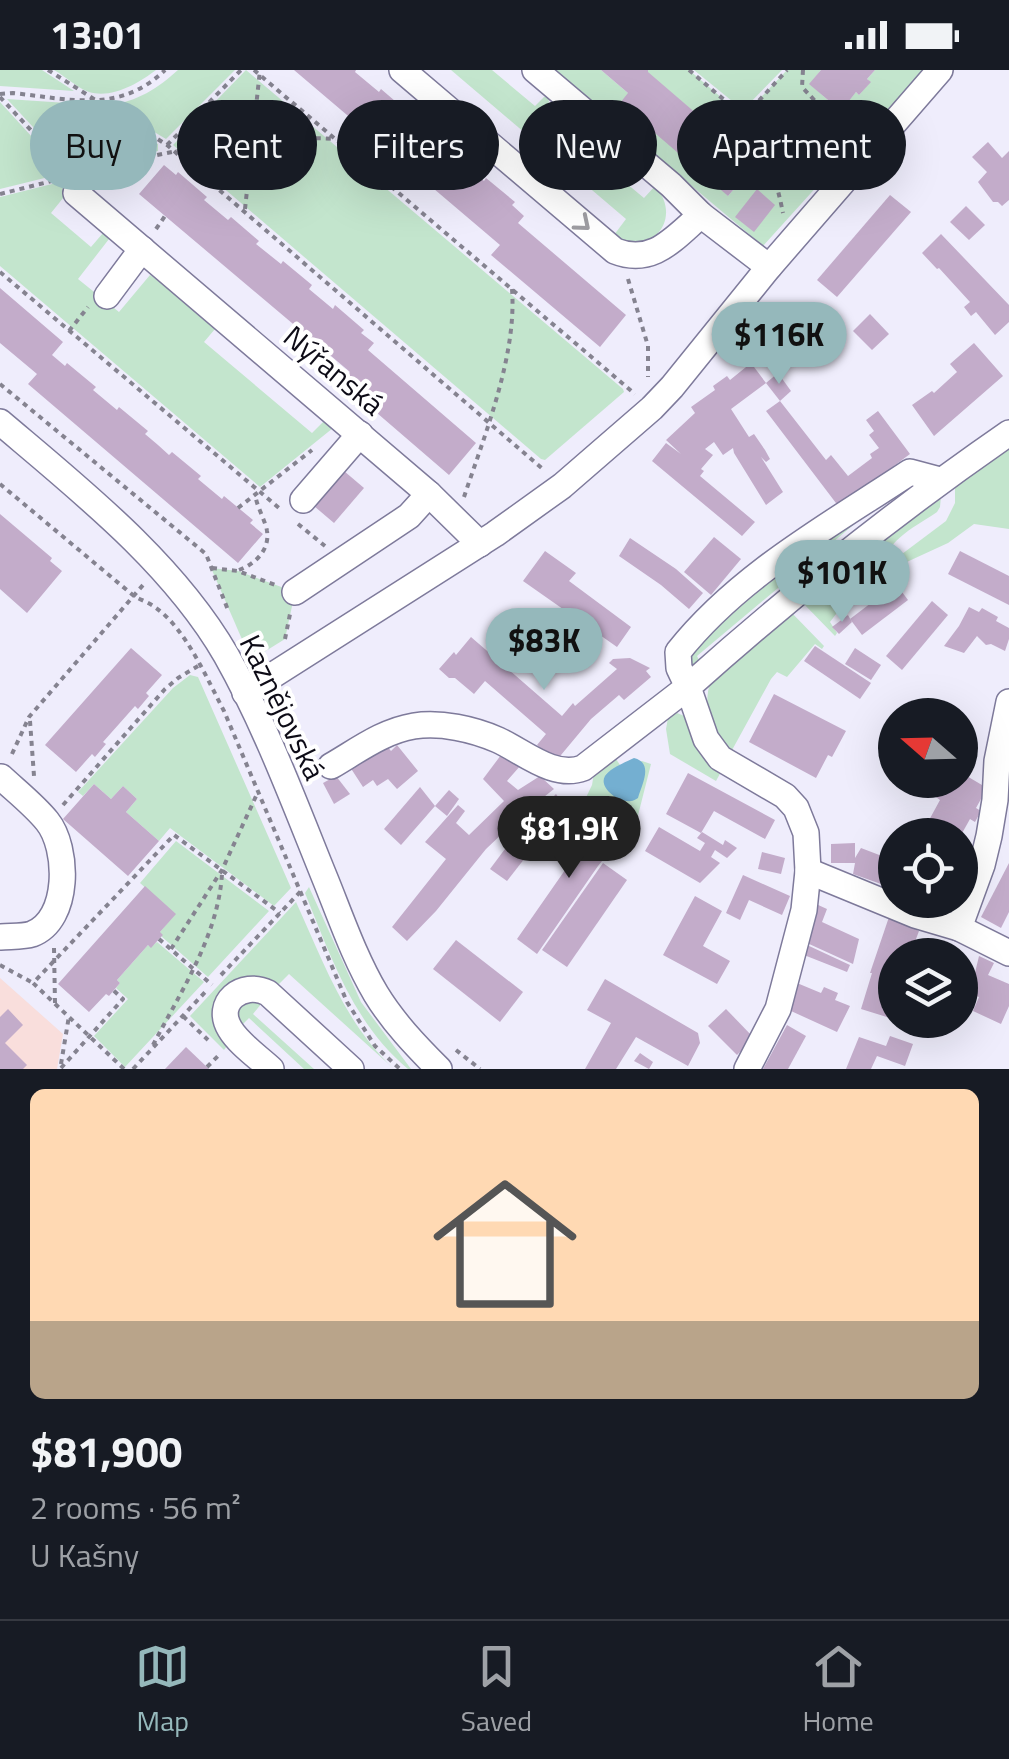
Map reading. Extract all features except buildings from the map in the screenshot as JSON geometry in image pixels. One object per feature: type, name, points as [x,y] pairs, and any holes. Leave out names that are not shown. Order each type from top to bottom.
[{"type":"street","points":[[402,70],[615,251],[626,255],[659,250],[701,215]]},
{"type":"street","points":[[535,70],[701,215],[769,267]]},
{"type":"street","points":[[245,694],[480,544],[562,486],[650,395],[672,388],[769,267],[940,70]]},
{"type":"street","name":"Nýřanská","points":[[82,190],[142,249],[429,494],[480,544]]},
{"type":"street","points":[[97,301],[142,249]]},
{"type":"street","name":"Kaznějovská","points":[[0,422],[127,533],[170,580],[224,652],[280,767],[347,934],[376,994],[406,1036],[439,1069]]},
{"type":"street","points":[[330,766],[391,732],[435,726],[494,738],[563,772],[583,768],[688,688],[864,538],[1009,433]]},
{"type":"street","points":[[302,500],[360,434]]},
{"type":"street","points":[[747,1069],[778,1009],[804,910],[806,833],[796,808],[786,796],[720,758],[706,740],[679,668],[678,652],[719,608],[760,573],[910,472],[940,480]]},
{"type":"street","points":[[295,592],[409,516],[429,494]]},
{"type":"street","points":[[959,928],[990,836],[997,761],[1009,702]]},
{"type":"street","points":[[0,938],[33,934],[53,916],[63,877],[61,853],[49,822],[1,776]]},
{"type":"street","points":[[808,871],[959,928],[1009,953]]},
{"type":"street","points":[[271,1069],[227,1024],[227,1006],[245,989],[268,992],[352,1069]]},
{"type":"path","points":[[48,70],[95,100]]},
{"type":"path","points":[[109,100],[130,96],[165,70]]},
{"type":"path","points":[[167,145],[241,70]]},
{"type":"path","points":[[689,70],[725,100]]},
{"type":"path","points":[[802,70],[802,87],[814,100]]},
{"type":"path","points":[[759,100],[786,71]]},
{"type":"path","points":[[258,72],[512,289],[650,395]]},
{"type":"path","points":[[255,100],[258,72]]},
{"type":"path","points":[[0,94],[79,100]]},
{"type":"path","points":[[317,138],[336,139]]},
{"type":"path","points":[[157,139],[562,486]]},
{"type":"path","points":[[157,155],[177,150]]},
{"type":"path","points":[[0,194],[30,189]]},
{"type":"path","points":[[245,212],[247,190]]},
{"type":"path","points":[[778,190],[784,222]]},
{"type":"path","points":[[830,190],[833,193]]},
{"type":"path","points":[[622,268],[632,286],[648,346],[650,395]]},
{"type":"path","points":[[0,272],[342,561]]},
{"type":"path","points":[[461,506],[510,344],[512,289]]},
{"type":"path","points":[[69,330],[97,301]]},
{"type":"path","points":[[238,508],[315,448]]},
{"type":"path","points":[[0,484],[134,596],[171,621],[224,711],[347,1002],[376,1046],[400,1069]]},
{"type":"path","points":[[238,570],[260,558],[264,547],[267,530],[256,498],[260,491]]},
{"type":"path","points":[[211,568],[238,570],[295,592]]},
{"type":"path","points":[[1,776],[30,717],[134,596]]},
{"type":"path","points":[[78,786],[165,689],[224,652]]},
{"type":"path","points":[[30,717],[36,811]]},
{"type":"path","points":[[171,949],[222,870],[258,792],[280,767]]},
{"type":"path","points":[[33,982],[174,836],[280,912]]},
{"type":"path","points":[[150,1050],[208,935],[220,896],[222,870]]},
{"type":"path","points":[[133,1069],[321,870]]},
{"type":"path","points":[[159,939],[212,985]]},
{"type":"path","points":[[54,946],[55,1003]]},
{"type":"path","points":[[0,965],[33,982],[124,1069]]},
{"type":"path","points":[[61,1069],[123,999],[114,990]]},
{"type":"path","points":[[61,1069],[69,1016]]},
{"type":"path","points":[[65,1039],[77,1024]]},
{"type":"path","points":[[208,1068],[222,1053]]},
{"type":"shaded area","points":[[0,978],[63,1034],[57,1069],[0,1069]]},
{"type":"green space","points":[[0,70],[42,70],[74,91],[0,86]]},
{"type":"green space","points":[[54,70],[156,70],[125,88],[98,94]]},
{"type":"green space","points":[[178,70],[235,70],[205,100],[177,100],[177,128],[166,139],[157,134],[157,100],[131,100]]},
{"type":"green space","points":[[246,70],[281,100],[217,100]]},
{"type":"green space","points":[[451,70],[492,70],[528,100],[519,100],[519,128],[499,111],[499,100],[486,100]]},
{"type":"green space","points":[[554,70],[601,70],[635,100],[590,100]]},
{"type":"green space","points":[[689,70],[724,100],[680,100],[648,73]]},
{"type":"green space","points":[[694,70],[782,70],[753,100],[731,100]]},
{"type":"green space","points":[[787,70],[821,70],[810,84],[828,100],[758,100]]},
{"type":"green space","points":[[875,70],[939,70],[906,108],[906,100],[849,100],[856,92],[859,95]]},
{"type":"green space","points":[[7,99],[30,101],[30,124]]},
{"type":"green space","points":[[0,102],[30,135],[30,182],[0,189]]},
{"type":"green space","points":[[657,123],[677,143],[677,174],[657,157]]},
{"type":"green space","points":[[317,130],[337,147],[337,190],[388,190],[623,389],[545,460],[226,190],[317,190]]},
{"type":"green space","points":[[657,189],[666,211],[659,232],[640,242],[614,235],[626,219],[592,190],[634,190],[644,198]]},
{"type":"green space","points":[[30,190],[70,190],[51,213],[91,247],[103,233],[109,239],[78,279],[119,312],[150,275],[215,329],[204,342],[312,433],[324,421],[333,428],[260,487],[0,266],[0,197]]},
{"type":"green space","points":[[696,190],[722,190],[728,196],[733,190],[814,190],[763,246]]},
{"type":"green space","points":[[1009,442],[1009,529],[974,524],[948,543],[898,566],[898,557],[946,521],[955,503],[955,481]]},
{"type":"green space","points":[[907,480],[697,656],[701,664],[690,668],[685,654],[736,603]]},
{"type":"green space","points":[[941,496],[937,512],[910,529],[888,552],[886,571],[855,593],[830,622],[835,636],[801,601]]},
{"type":"green space","points":[[211,568],[238,571],[295,592],[285,639],[251,660]]},
{"type":"green space","points":[[790,611],[824,646],[822,649],[815,644],[787,677],[777,672],[731,752],[711,720],[707,702],[710,683]]},
{"type":"green space","points":[[190,675],[198,677],[291,888],[274,906],[170,828],[159,841],[126,812],[137,799],[123,786],[111,799],[94,784],[83,796],[78,792],[173,688]]},
{"type":"green space","points":[[677,713],[687,717],[722,770],[716,781],[670,754],[666,729],[668,718]]},
{"type":"green space","points":[[614,756],[620,765],[606,774],[642,761],[651,764],[630,847],[620,842],[629,828],[596,796],[580,810],[594,773]]},
{"type":"green space","points":[[176,841],[269,911],[208,977],[161,936],[175,914],[140,883]]},
{"type":"green space","points":[[309,887],[361,1002],[411,1069],[389,1051],[358,1010],[324,941],[305,893]]},
{"type":"green space","points":[[296,902],[349,1012],[394,1069],[289,974],[277,986],[261,978],[245,977],[222,990],[213,1016],[227,1046],[224,1050],[190,1016]]},
{"type":"green space","points":[[157,942],[204,982],[125,1067],[94,1036],[128,999],[116,988],[120,983],[117,980],[148,945]]},
{"type":"green space","points":[[243,1001],[262,1003],[253,1014],[314,1069],[304,1069],[249,1018],[238,1029],[238,1005]]},
{"type":"water","points":[[634,758],[645,769],[638,798],[621,800],[604,785],[605,776]]}]
